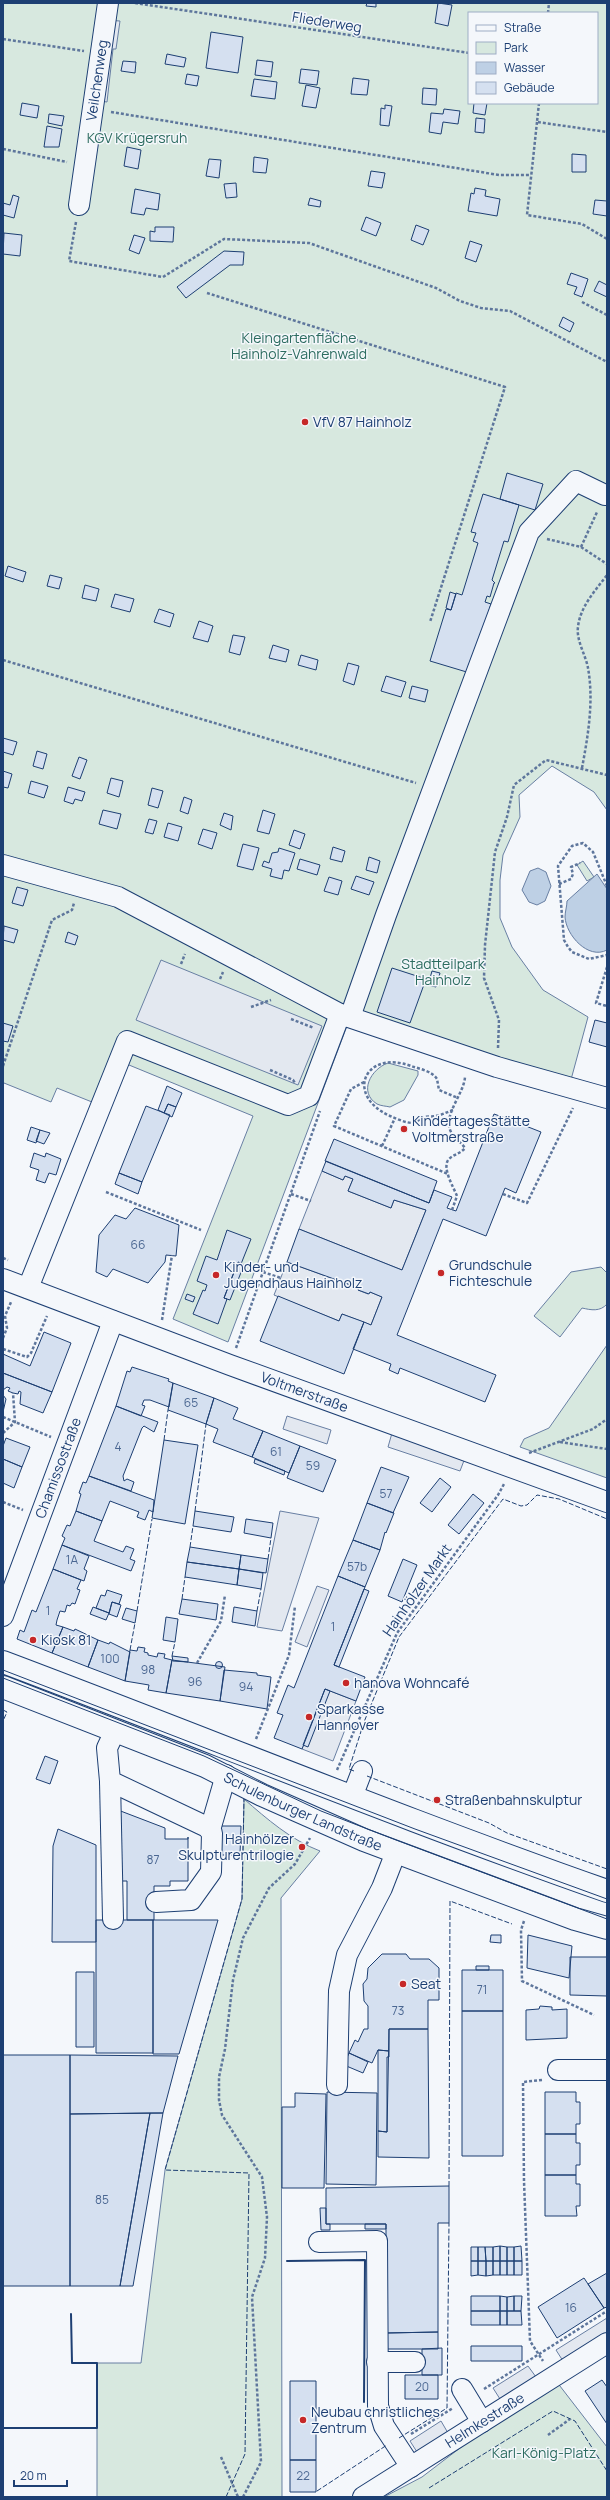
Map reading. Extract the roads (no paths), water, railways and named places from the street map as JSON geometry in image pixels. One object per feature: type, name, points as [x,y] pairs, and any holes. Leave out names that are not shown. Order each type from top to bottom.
[{"type":"main road","name":"Schulenburger Landstraße","points":[[3,1662],[173,1726],[329,1789],[607,1892]]},
{"type":"main road","name":"Schulenburger Landstraße","points":[[3,1687],[226,1775],[262,1795],[317,1821],[575,1919],[607,1928]]},
{"type":"street","name":"Veilchenweg","points":[[79,205],[86,165],[108,3]]},
{"type":"street","points":[[17,1284],[127,1041],[288,1105],[309,1096],[345,1016],[386,915],[529,532],[576,481],[605,495]]},
{"type":"street","points":[[3,865],[118,898],[345,1016],[497,1067],[607,1098]]},
{"type":"street","name":"Voltmerstraße","points":[[17,1284],[230,1365],[607,1502]]},
{"type":"street","name":"Chamissostraße","points":[[3,1616],[113,1321]]},
{"type":"street","points":[[113,1919],[110,1781],[107,1748],[115,1731]]},
{"type":"street","points":[[352,1797],[362,1771]]},
{"type":"street","points":[[210,1830],[226,1775]]},
{"type":"street","points":[[110,1781],[210,1830],[213,1836],[211,1872],[190,1900],[156,1902]]},
{"type":"street","points":[[337,2085],[339,1991],[347,1955],[382,1888],[396,1852]]},
{"type":"street","points":[[558,2070],[607,2070]]},
{"type":"street","points":[[319,2242],[377,2241],[378,2406],[384,2426],[411,2466]]},
{"type":"street","name":"Helmkestraße","points":[[363,2497],[607,2343]]},
{"type":"street","points":[[377,2362],[415,2362]]},
{"type":"street","points":[[462,2389],[482,2422]]},
{"type":"water","points":[[538,868],[546,872],[551,886],[545,901],[537,905],[529,902],[522,890],[530,871]]},
{"type":"water","points":[[597,874],[607,889],[607,950],[593,952],[579,944],[574,938],[566,924],[565,917],[567,901]]},
{"type":"tram line","points":[[3,1670],[415,1829],[607,1899]]},
{"type":"tram line","points":[[3,1678],[204,1756],[321,1811],[607,1919]]},
{"type":"place","name":"VfV 87 Hainholz","points":[[305,422]]},
{"type":"place","name":"Kindertagesstätte Voltmerstraße","points":[[404,1129]]},
{"type":"place","name":"Grundschule Fichteschule","points":[[441,1273]]},
{"type":"place","name":"Kinder- und Jugendhaus Hainholz","points":[[216,1275]]},
{"type":"place","name":"Kiosk 81","points":[[33,1640]]},
{"type":"place","name":"hanova Wohncafé","points":[[346,1683]]},
{"type":"place","name":"Sparkasse Hannover","points":[[309,1717]]},
{"type":"place","name":"Straßenbahnskulptur","points":[[437,1800]]},
{"type":"place","name":"Hainhölzer Skulpturentrilogie","points":[[302,1847]]},
{"type":"place","name":"Seat","points":[[403,1984]]},
{"type":"place","name":"Neubau christliches Zentrum","points":[[303,2420]]},
{"type":"park label","name":"KGV Krügersruh","points":[[137,138]]},
{"type":"park label","name":"Kleingartenfläche Hainholz-Vahrenwald","points":[[299,346]]},
{"type":"park label","name":"Stadtteilpark Hainholz","points":[[443,972]]},
{"type":"park label","name":"Karl-König-Platz","points":[[544,2453]]}]
